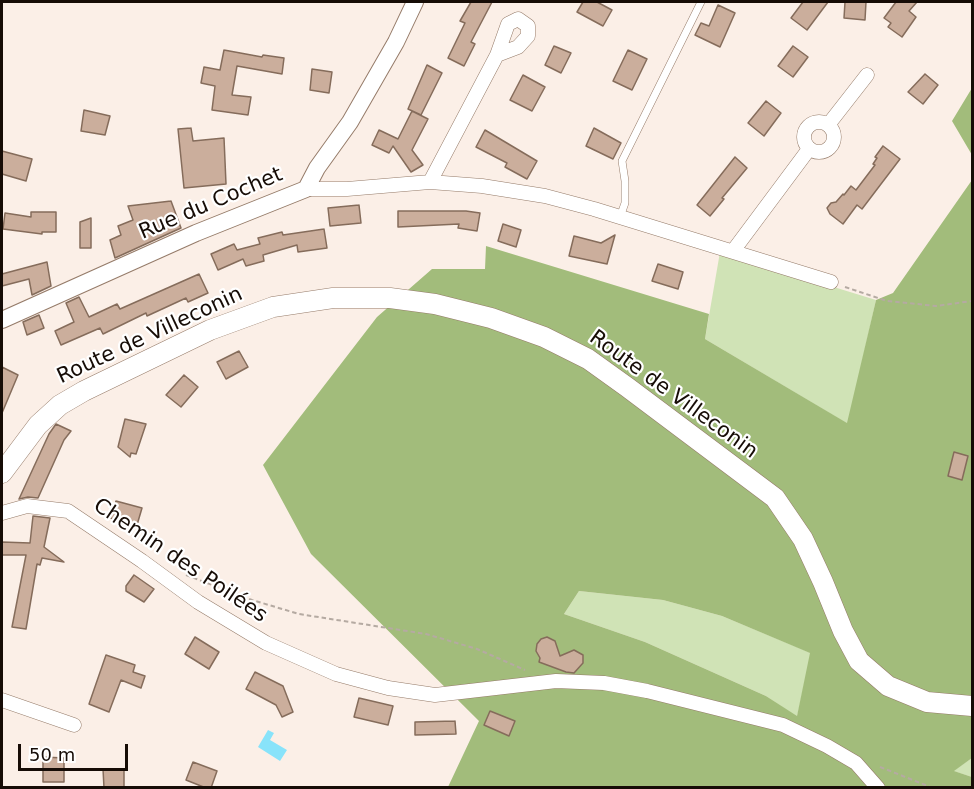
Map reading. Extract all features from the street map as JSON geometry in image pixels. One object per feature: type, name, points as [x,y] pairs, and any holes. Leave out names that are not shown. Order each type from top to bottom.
[{"type":"main road","name":"Route de Villeconin","points":[[2,473],[38,425],[60,405],[210,330],[273,307],[333,298],[390,298],[435,304],[491,318],[544,337],[588,359],[627,387],[775,498],[803,539],[843,631],[860,661],[888,686],[927,702],[972,706]]},
{"type":"street","name":"Rue du Cochet","points":[[2,320],[196,233],[306,189],[317,168],[350,122],[396,42],[415,2]]},
{"type":"street","points":[[430,182],[497,55]]},
{"type":"street","points":[[828,125],[867,75]]},
{"type":"street","points":[[813,123],[828,125],[834,133],[831,147],[823,152],[813,152],[804,140],[806,130],[813,123]]},
{"type":"street","points":[[733,251],[809,149]]},
{"type":"street","points":[[306,189],[348,189],[430,182],[482,186],[544,196],[831,282]]},
{"type":"street","name":"Chemin des Poilées","points":[[2,513],[27,506],[68,511],[218,614],[266,643],[336,674],[388,688],[435,695],[553,682],[604,683],[647,691],[783,725],[856,763],[878,788]]},
{"type":"street","points":[[2,700],[74,725]]},
{"type":"lane","points":[[620,217],[625,203],[622,161],[701,2]]},
{"type":"path","points":[[831,282],[887,301],[936,306],[972,301]]},
{"type":"path","points":[[184,574],[252,600],[299,614],[369,623],[426,634],[477,649],[553,682]]},
{"type":"path","points":[[856,763],[875,765],[933,788]]},
{"type":"green space","points":[[972,88],[972,155],[952,121]]},
{"type":"green space","points":[[972,180],[972,758],[954,771],[972,777],[972,787],[448,787],[479,721],[311,554],[263,465],[377,317],[432,269],[485,269],[486,246],[709,314],[705,339],[847,423],[876,300],[893,293]],"holes":[[[579,591],[663,600],[722,616],[810,653],[797,716],[766,696],[645,642],[564,614]]]},
{"type":"green space","points":[[720,252],[876,300],[848,424],[705,339]]},
{"type":"green space","points":[[579,591],[663,600],[722,616],[811,653],[797,717],[766,696],[645,642],[564,614]]},
{"type":"green space","points":[[972,758],[972,777],[953,771]]},
{"type":"water","points":[[268,730],[274,733],[270,740],[287,750],[280,761],[258,747]]},
{"type":"building","points":[[471,2],[492,2],[471,42],[475,44],[464,66],[448,58],[465,23],[460,21]]},
{"type":"building","points":[[583,2],[597,2],[612,10],[603,26],[577,12]]},
{"type":"building","points":[[803,2],[828,2],[807,30],[791,18]]},
{"type":"building","points":[[845,2],[866,2],[865,20],[844,18]]},
{"type":"building","points":[[896,2],[917,2],[909,11],[916,17],[902,37],[888,27],[891,23],[884,18]]},
{"type":"building","points":[[718,5],[735,13],[720,47],[695,35],[701,23],[709,26]]},
{"type":"building","points":[[554,46],[571,53],[561,73],[545,65]]},
{"type":"building","points":[[793,46],[808,57],[793,77],[778,66]]},
{"type":"building","points":[[224,50],[262,57],[263,55],[284,58],[282,74],[237,66],[232,95],[251,97],[248,115],[212,110],[215,86],[201,83],[204,67],[220,70]]},
{"type":"building","points":[[628,50],[647,59],[632,90],[613,81]]},
{"type":"building","points":[[427,65],[442,73],[421,115],[408,109]]},
{"type":"building","points":[[312,69],[332,72],[329,93],[310,90]]},
{"type":"building","points":[[925,74],[938,85],[923,104],[908,92]]},
{"type":"building","points":[[523,75],[545,87],[532,111],[510,100]]},
{"type":"building","points":[[766,101],[781,113],[764,136],[748,123]]},
{"type":"building","points":[[84,110],[110,116],[105,135],[81,131]]},
{"type":"building","points":[[412,111],[428,119],[412,150],[423,165],[411,172],[393,146],[389,153],[372,145],[379,130],[398,139]]},
{"type":"building","points":[[191,128],[193,141],[224,138],[226,184],[184,188],[178,129]]},
{"type":"building","points":[[594,128],[621,143],[613,159],[586,146]]},
{"type":"building","points":[[485,130],[537,161],[527,179],[505,167],[507,163],[476,147]]},
{"type":"building","points":[[883,146],[900,159],[862,209],[857,205],[843,224],[830,214],[827,208],[844,195],[851,186],[856,190],[875,165],[873,164],[877,158],[875,157]]},
{"type":"building","points":[[2,151],[32,159],[26,181],[2,174]]},
{"type":"building","points":[[735,157],[747,168],[710,216],[697,205]]},
{"type":"building","points":[[171,201],[181,228],[115,258],[110,240],[121,235],[118,226],[133,220],[128,206]]},
{"type":"building","points":[[359,205],[361,223],[330,226],[328,208]]},
{"type":"building","points":[[398,211],[480,213],[477,231],[458,228],[459,224],[398,227]]},
{"type":"building","points":[[31,212],[56,212],[56,232],[42,232],[42,234],[3,229],[5,213],[31,217]]},
{"type":"building","points":[[91,218],[91,248],[80,248],[80,222]]},
{"type":"building","points":[[503,224],[521,230],[516,247],[498,241]]},
{"type":"building","points":[[324,229],[327,248],[298,252],[297,245],[263,255],[264,261],[246,266],[243,259],[218,270],[211,254],[234,244],[237,250],[260,244],[258,238],[282,232],[283,235]]},
{"type":"building","points":[[615,235],[607,264],[569,256],[574,236],[601,243]]},
{"type":"building","points":[[47,262],[51,286],[32,295],[29,279],[2,286],[2,274]]},
{"type":"building","points":[[658,264],[683,272],[678,289],[652,281]]},
{"type":"building","points":[[199,274],[208,293],[188,302],[186,298],[147,316],[146,313],[103,334],[100,328],[61,345],[55,331],[74,322],[66,303],[79,297],[89,317],[117,304],[120,309]]},
{"type":"building","points":[[39,315],[44,328],[27,335],[23,322]]},
{"type":"building","points":[[239,351],[248,367],[226,379],[217,362]]},
{"type":"building","points":[[2,367],[18,375],[2,413]]},
{"type":"building","points":[[184,375],[198,387],[181,407],[166,395]]},
{"type":"building","points":[[125,419],[146,424],[136,454],[131,453],[130,457],[118,447]]},
{"type":"building","points":[[56,424],[71,431],[64,440],[38,498],[19,499],[49,434]]},
{"type":"building","points":[[954,452],[968,456],[962,480],[948,476]]},
{"type":"building","points":[[116,501],[142,508],[137,525],[110,518]]},
{"type":"building","points":[[33,516],[50,518],[44,547],[64,562],[42,558],[40,565],[37,564],[26,629],[12,627],[26,555],[2,555],[2,542],[30,543]]},
{"type":"building","points":[[134,575],[154,589],[144,602],[126,591],[126,586]]},
{"type":"building","points":[[195,637],[219,652],[209,669],[185,654]]},
{"type":"building","points":[[547,637],[555,641],[560,656],[574,650],[583,655],[583,663],[574,673],[539,662],[537,644],[541,639]]},
{"type":"building","points":[[106,655],[135,665],[133,672],[145,676],[141,688],[121,680],[109,712],[89,704]]},
{"type":"building","points":[[255,672],[283,686],[293,712],[282,717],[276,705],[246,689]]},
{"type":"building","points":[[359,698],[393,706],[388,725],[354,717]]},
{"type":"building","points":[[490,711],[515,721],[509,736],[484,725]]},
{"type":"building","points":[[455,721],[456,734],[415,735],[415,722]]},
{"type":"building","points":[[43,757],[64,758],[64,782],[43,782]]},
{"type":"building","points":[[193,762],[217,771],[211,788],[186,780]]},
{"type":"building","points":[[103,769],[124,769],[124,788],[104,788]]}]
